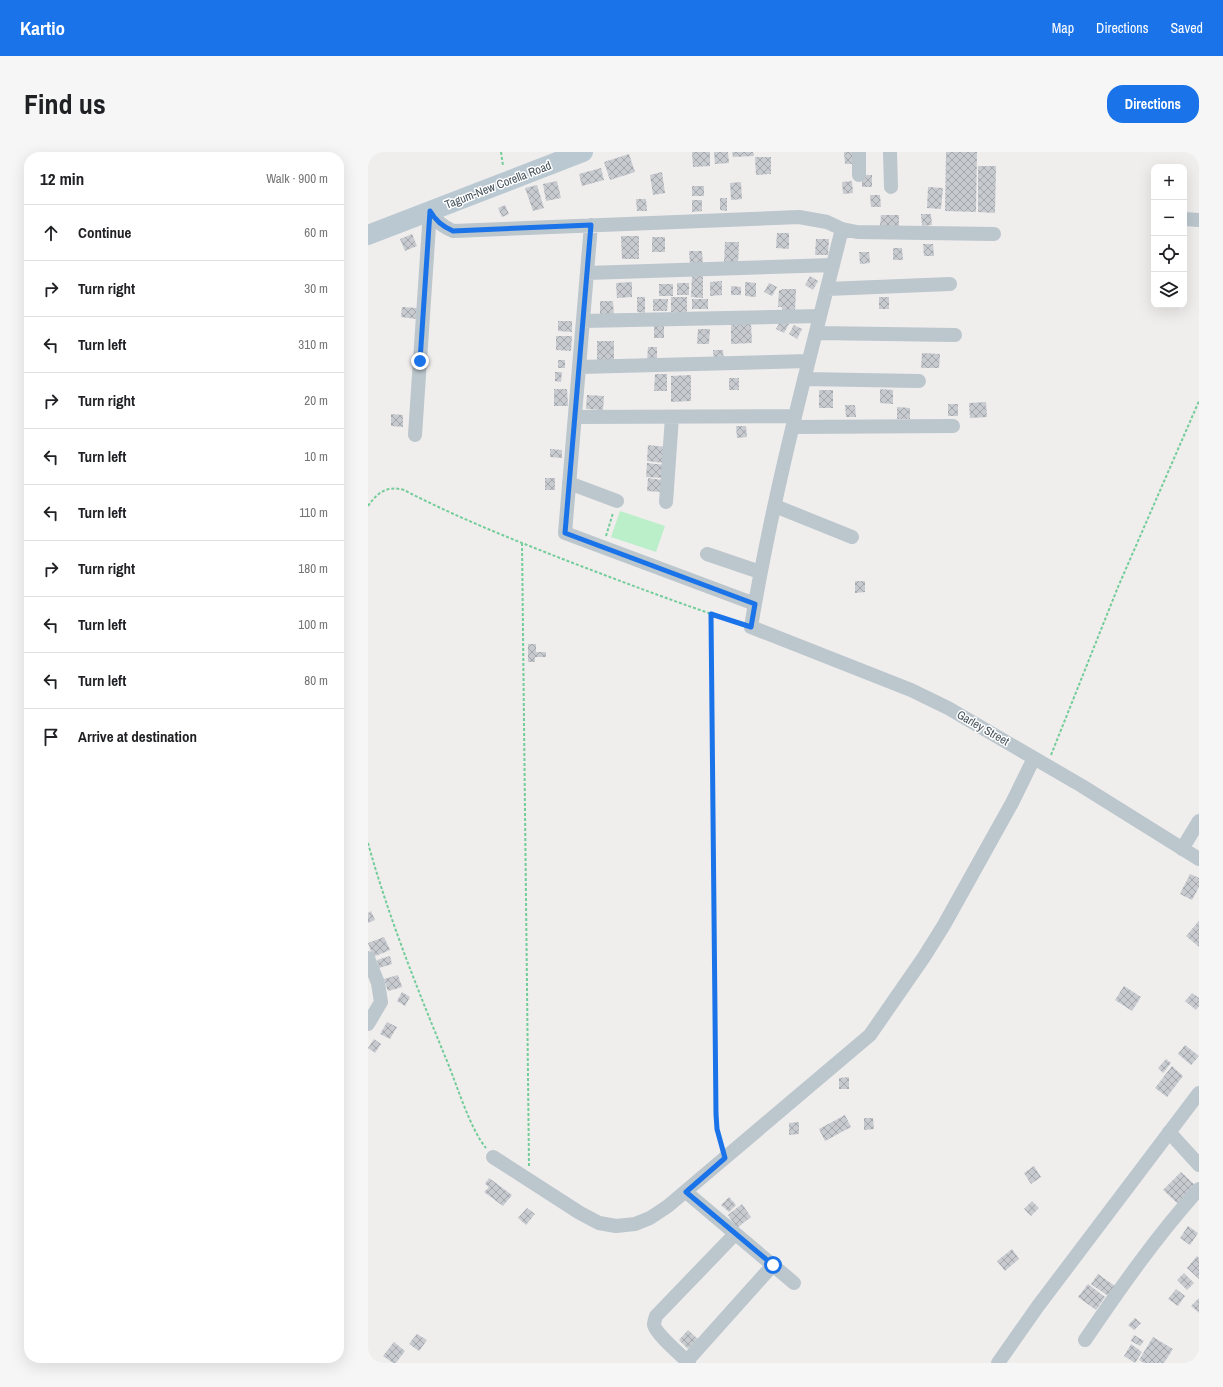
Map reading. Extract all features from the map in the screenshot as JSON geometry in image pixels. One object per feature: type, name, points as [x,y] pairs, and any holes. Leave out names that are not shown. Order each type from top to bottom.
[{"type":"main road","name":"Tagum-New Corella Road","points":[[368,235],[583,152]]},
{"type":"street","points":[[859,152],[859,175]]},
{"type":"street","points":[[890,152],[891,187]]},
{"type":"street","points":[[430,211],[436,220],[443,226],[453,231],[799,217],[827,222],[842,229],[864,233],[994,234]]},
{"type":"street","points":[[415,436],[430,211]]},
{"type":"street","points":[[1187,219],[1199,220]]},
{"type":"street","points":[[591,225],[565,533],[755,604]]},
{"type":"street","points":[[751,627],[760,572],[794,422],[842,229]]},
{"type":"street","points":[[587,273],[833,265]]},
{"type":"street","points":[[827,289],[950,284]]},
{"type":"street","points":[[583,321],[820,316]]},
{"type":"street","points":[[816,333],[955,335]]},
{"type":"street","points":[[579,367],[808,361]]},
{"type":"street","points":[[804,379],[918,381]]},
{"type":"street","points":[[575,417],[672,417],[953,426]]},
{"type":"street","points":[[666,502],[672,417]]},
{"type":"street","points":[[569,483],[617,501]]},
{"type":"street","points":[[775,506],[852,537]]},
{"type":"street","points":[[707,554],[760,572]]},
{"type":"street","name":"Garley Street","points":[[751,627],[911,690],[948,708],[1047,765],[1199,859]]},
{"type":"street","points":[[493,1157],[580,1213],[599,1223],[616,1226],[635,1224],[650,1218],[668,1206],[870,1035],[924,957],[944,925],[986,851],[1034,758]]},
{"type":"street","points":[[1182,849],[1199,821]]},
{"type":"street","points":[[368,958],[378,983],[381,1002],[368,1024]]},
{"type":"street","points":[[998,1363],[1051,1288],[1199,1093]]},
{"type":"street","points":[[1169,1132],[1199,1165]]},
{"type":"street","points":[[1085,1340],[1129,1275],[1172,1220],[1199,1189]]},
{"type":"street","points":[[686,1192],[794,1283]]},
{"type":"street","points":[[736,1234],[656,1316],[654,1320],[654,1325],[660,1335],[688,1362],[773,1265]]},
{"type":"path","points":[[1047,765],[1118,587],[1199,401]]},
{"type":"path","points":[[368,506],[380,492],[389,488],[396,488],[522,543],[711,614],[751,627]]},
{"type":"path","points":[[602,546],[617,501]]},
{"type":"path","points":[[522,543],[529,1181]]},
{"type":"path","points":[[711,614],[716,1114],[717,1129],[725,1158]]},
{"type":"path","points":[[368,843],[378,880],[436,1034],[474,1128],[493,1157]]},
{"type":"green space","points":[[620,511],[665,526],[656,552],[611,537]]},
{"type":"building","points":[[692,152],[710,152],[710,166],[693,167]]},
{"type":"building","points":[[714,152],[728,152],[729,163],[715,164]]},
{"type":"building","points":[[732,152],[753,152],[754,156],[733,157]]},
{"type":"building","points":[[844,152],[854,152],[855,164],[845,164]]},
{"type":"building","points":[[946,152],[977,152],[976,212],[945,211]]},
{"type":"building","points":[[629,154],[635,172],[610,180],[604,162]]},
{"type":"building","points":[[755,157],[771,157],[771,174],[756,175]]},
{"type":"building","points":[[978,166],[996,166],[995,213],[978,212]]},
{"type":"building","points":[[601,168],[604,180],[582,186],[579,174]]},
{"type":"building","points":[[662,172],[665,193],[653,195],[650,175]]},
{"type":"building","points":[[862,175],[872,175],[872,187],[862,187]]},
{"type":"building","points":[[557,181],[561,198],[546,201],[543,184]]},
{"type":"building","points":[[852,181],[853,193],[843,194],[842,182]]},
{"type":"building","points":[[741,182],[742,199],[731,200],[730,183]]},
{"type":"building","points":[[537,185],[544,208],[533,211],[525,188]]},
{"type":"building","points":[[692,186],[704,186],[704,196],[692,196]]},
{"type":"building","points":[[928,187],[943,188],[941,209],[927,208]]},
{"type":"building","points":[[870,195],[880,195],[881,207],[871,207]]},
{"type":"building","points":[[720,198],[727,198],[727,211],[720,210]]},
{"type":"building","points":[[636,199],[646,199],[647,211],[637,211]]},
{"type":"building","points":[[692,200],[702,200],[702,211],[692,212]]},
{"type":"building","points":[[505,205],[509,214],[502,217],[498,208]]},
{"type":"building","points":[[921,214],[931,214],[932,225],[922,226]]},
{"type":"building","points":[[881,215],[899,215],[899,226],[880,226]]},
{"type":"building","points":[[777,233],[789,233],[789,249],[776,248]]},
{"type":"building","points":[[412,234],[417,246],[405,251],[400,239]]},
{"type":"building","points":[[621,236],[639,236],[639,259],[622,259]]},
{"type":"building","points":[[652,237],[665,237],[665,252],[652,252]]},
{"type":"building","points":[[816,239],[829,239],[828,255],[815,255]]},
{"type":"building","points":[[725,242],[739,242],[738,265],[724,264]]},
{"type":"building","points":[[923,244],[933,244],[934,256],[924,256]]},
{"type":"building","points":[[893,248],[902,248],[903,260],[893,260]]},
{"type":"building","points":[[689,251],[702,251],[703,264],[690,264]]},
{"type":"building","points":[[859,252],[869,252],[870,263],[860,264]]},
{"type":"building","points":[[692,276],[703,276],[703,298],[691,297]]},
{"type":"building","points":[[810,276],[818,281],[813,290],[805,285]]},
{"type":"building","points":[[722,281],[722,295],[710,296],[710,282]]},
{"type":"building","points":[[632,282],[632,297],[617,298],[616,283]]},
{"type":"building","points":[[745,282],[756,283],[756,297],[745,296]]},
{"type":"building","points":[[677,283],[689,283],[689,295],[677,295]]},
{"type":"building","points":[[769,283],[777,287],[772,296],[764,292]]},
{"type":"building","points":[[659,284],[673,284],[673,296],[659,296]]},
{"type":"building","points":[[731,286],[741,287],[741,295],[731,295]]},
{"type":"building","points":[[796,289],[795,311],[782,311],[782,307],[778,307],[779,290]]},
{"type":"building","points":[[637,297],[645,297],[645,313],[637,312]]},
{"type":"building","points":[[671,297],[687,297],[687,312],[671,312]]},
{"type":"building","points":[[879,297],[889,297],[889,309],[879,309]]},
{"type":"building","points":[[653,299],[668,299],[667,311],[653,311]]},
{"type":"building","points":[[692,299],[708,299],[708,309],[692,309]]},
{"type":"building","points":[[600,301],[613,301],[614,316],[600,316]]},
{"type":"building","points":[[402,307],[417,308],[416,319],[401,317]]},
{"type":"building","points":[[781,320],[789,324],[784,333],[776,329]]},
{"type":"building","points":[[558,321],[572,321],[572,332],[558,331]]},
{"type":"building","points":[[731,323],[751,323],[752,343],[731,344]]},
{"type":"building","points":[[794,325],[802,329],[797,339],[789,334]]},
{"type":"building","points":[[654,326],[664,326],[664,338],[654,338]]},
{"type":"building","points":[[698,329],[710,329],[709,344],[697,344]]},
{"type":"building","points":[[556,336],[572,336],[571,351],[556,350]]},
{"type":"building","points":[[597,341],[614,341],[614,362],[597,362]]},
{"type":"building","points":[[648,347],[657,347],[657,361],[647,361]]},
{"type":"building","points":[[713,350],[723,350],[724,362],[714,362]]},
{"type":"building","points":[[922,353],[940,354],[939,368],[921,368]]},
{"type":"building","points":[[558,360],[565,360],[565,368],[558,368]]},
{"type":"building","points":[[555,372],[562,372],[561,382],[555,381]]},
{"type":"building","points":[[655,374],[667,374],[667,391],[654,391]]},
{"type":"building","points":[[691,375],[691,401],[671,402],[671,376]]},
{"type":"building","points":[[729,378],[739,378],[739,390],[729,390]]},
{"type":"building","points":[[554,389],[567,389],[568,406],[554,406]]},
{"type":"building","points":[[880,389],[893,390],[893,404],[880,403]]},
{"type":"building","points":[[819,390],[833,390],[833,408],[819,408]]},
{"type":"building","points":[[587,395],[604,396],[603,410],[586,409]]},
{"type":"building","points":[[986,402],[987,417],[970,418],[969,403]]},
{"type":"building","points":[[948,404],[958,404],[958,416],[948,416]]},
{"type":"building","points":[[845,405],[855,405],[856,417],[846,417]]},
{"type":"building","points":[[897,407],[910,408],[910,419],[897,419]]},
{"type":"building","points":[[391,414],[403,415],[403,427],[391,426]]},
{"type":"building","points":[[736,426],[746,426],[747,437],[737,438]]},
{"type":"building","points":[[648,445],[666,447],[664,463],[647,461]]},
{"type":"building","points":[[550,449],[562,450],[562,458],[550,457]]},
{"type":"building","points":[[647,463],[665,465],[664,478],[646,477]]},
{"type":"building","points":[[545,478],[555,478],[555,490],[545,490]]},
{"type":"building","points":[[648,478],[662,480],[660,492],[647,491]]},
{"type":"building","points":[[855,581],[865,581],[865,592],[855,593]]},
{"type":"building","points":[[528,644],[536,644],[536,652],[546,652],[546,657],[535,657],[535,662],[528,662]]},
{"type":"building","points":[[1190,874],[1199,878],[1199,887],[1192,900],[1180,894]]},
{"type":"building","points":[[371,911],[375,920],[368,923],[368,913]]},
{"type":"building","points":[[1199,921],[1199,947],[1186,936]]},
{"type":"building","points":[[384,937],[390,950],[373,957],[368,943]]},
{"type":"building","points":[[390,956],[392,964],[379,968],[377,960]]},
{"type":"building","points":[[398,975],[402,987],[388,991],[384,979]]},
{"type":"building","points":[[1124,986],[1141,997],[1132,1011],[1115,1000]]},
{"type":"building","points":[[402,992],[410,997],[405,1006],[397,1001]]},
{"type":"building","points":[[1192,993],[1199,998],[1199,1006],[1196,1010],[1185,1001]]},
{"type":"building","points":[[387,1022],[397,1027],[390,1039],[380,1034]]},
{"type":"building","points":[[374,1039],[381,1044],[375,1053],[368,1048]]},
{"type":"building","points":[[1185,1045],[1199,1056],[1191,1065],[1178,1054]]},
{"type":"building","points":[[1166,1059],[1171,1063],[1163,1073],[1158,1068]]},
{"type":"building","points":[[1172,1066],[1183,1076],[1167,1097],[1155,1088]]},
{"type":"building","points":[[849,1077],[849,1089],[839,1089],[839,1078]]},
{"type":"building","points":[[845,1115],[851,1127],[825,1141],[819,1129]]},
{"type":"building","points":[[864,1118],[873,1118],[874,1129],[864,1130]]},
{"type":"building","points":[[799,1122],[799,1134],[789,1135],[789,1123]]},
{"type":"building","points":[[1034,1166],[1041,1177],[1031,1184],[1024,1173]]},
{"type":"building","points":[[1181,1172],[1196,1186],[1178,1204],[1163,1190]]},
{"type":"building","points":[[489,1178],[512,1195],[503,1206],[484,1192],[489,1187],[485,1184]]},
{"type":"building","points":[[729,1197],[736,1205],[729,1212],[721,1205]]},
{"type":"building","points":[[1032,1201],[1039,1208],[1031,1216],[1024,1209]]},
{"type":"building","points":[[742,1204],[751,1217],[737,1228],[728,1215]]},
{"type":"building","points":[[527,1208],[535,1214],[526,1225],[518,1218]]},
{"type":"building","points":[[1188,1226],[1198,1233],[1190,1245],[1180,1238]]},
{"type":"building","points":[[1012,1249],[1019,1259],[1005,1271],[997,1261]]},
{"type":"building","points":[[1197,1256],[1199,1258],[1199,1279],[1187,1268]]},
{"type":"building","points":[[1184,1273],[1194,1283],[1187,1290],[1177,1280]]},
{"type":"building","points":[[1098,1274],[1115,1286],[1108,1296],[1091,1284]]},
{"type":"building","points":[[1088,1284],[1105,1297],[1096,1310],[1078,1297]]},
{"type":"building","points":[[1176,1289],[1185,1296],[1178,1306],[1168,1299]]},
{"type":"building","points":[[1199,1298],[1199,1313],[1191,1306]]},
{"type":"building","points":[[1135,1318],[1141,1323],[1134,1330],[1128,1325]]},
{"type":"building","points":[[688,1330],[698,1339],[688,1349],[679,1340]]},
{"type":"building","points":[[417,1334],[427,1340],[419,1351],[409,1344]]},
{"type":"building","points":[[1134,1335],[1144,1341],[1140,1346],[1131,1341]]},
{"type":"building","points":[[1153,1337],[1173,1349],[1164,1363],[1144,1363],[1139,1360]]},
{"type":"building","points":[[394,1342],[405,1351],[396,1363],[393,1363],[383,1356]]},
{"type":"building","points":[[1131,1344],[1142,1352],[1135,1363],[1124,1356]]},
{"type":"route","points":[[420,361],[430,211],[436,220],[443,226],[453,231],[591,225],[565,533],[755,604],[751,627],[711,614],[716,1114],[717,1129],[725,1158],[686,1192],[773,1265]]}]
